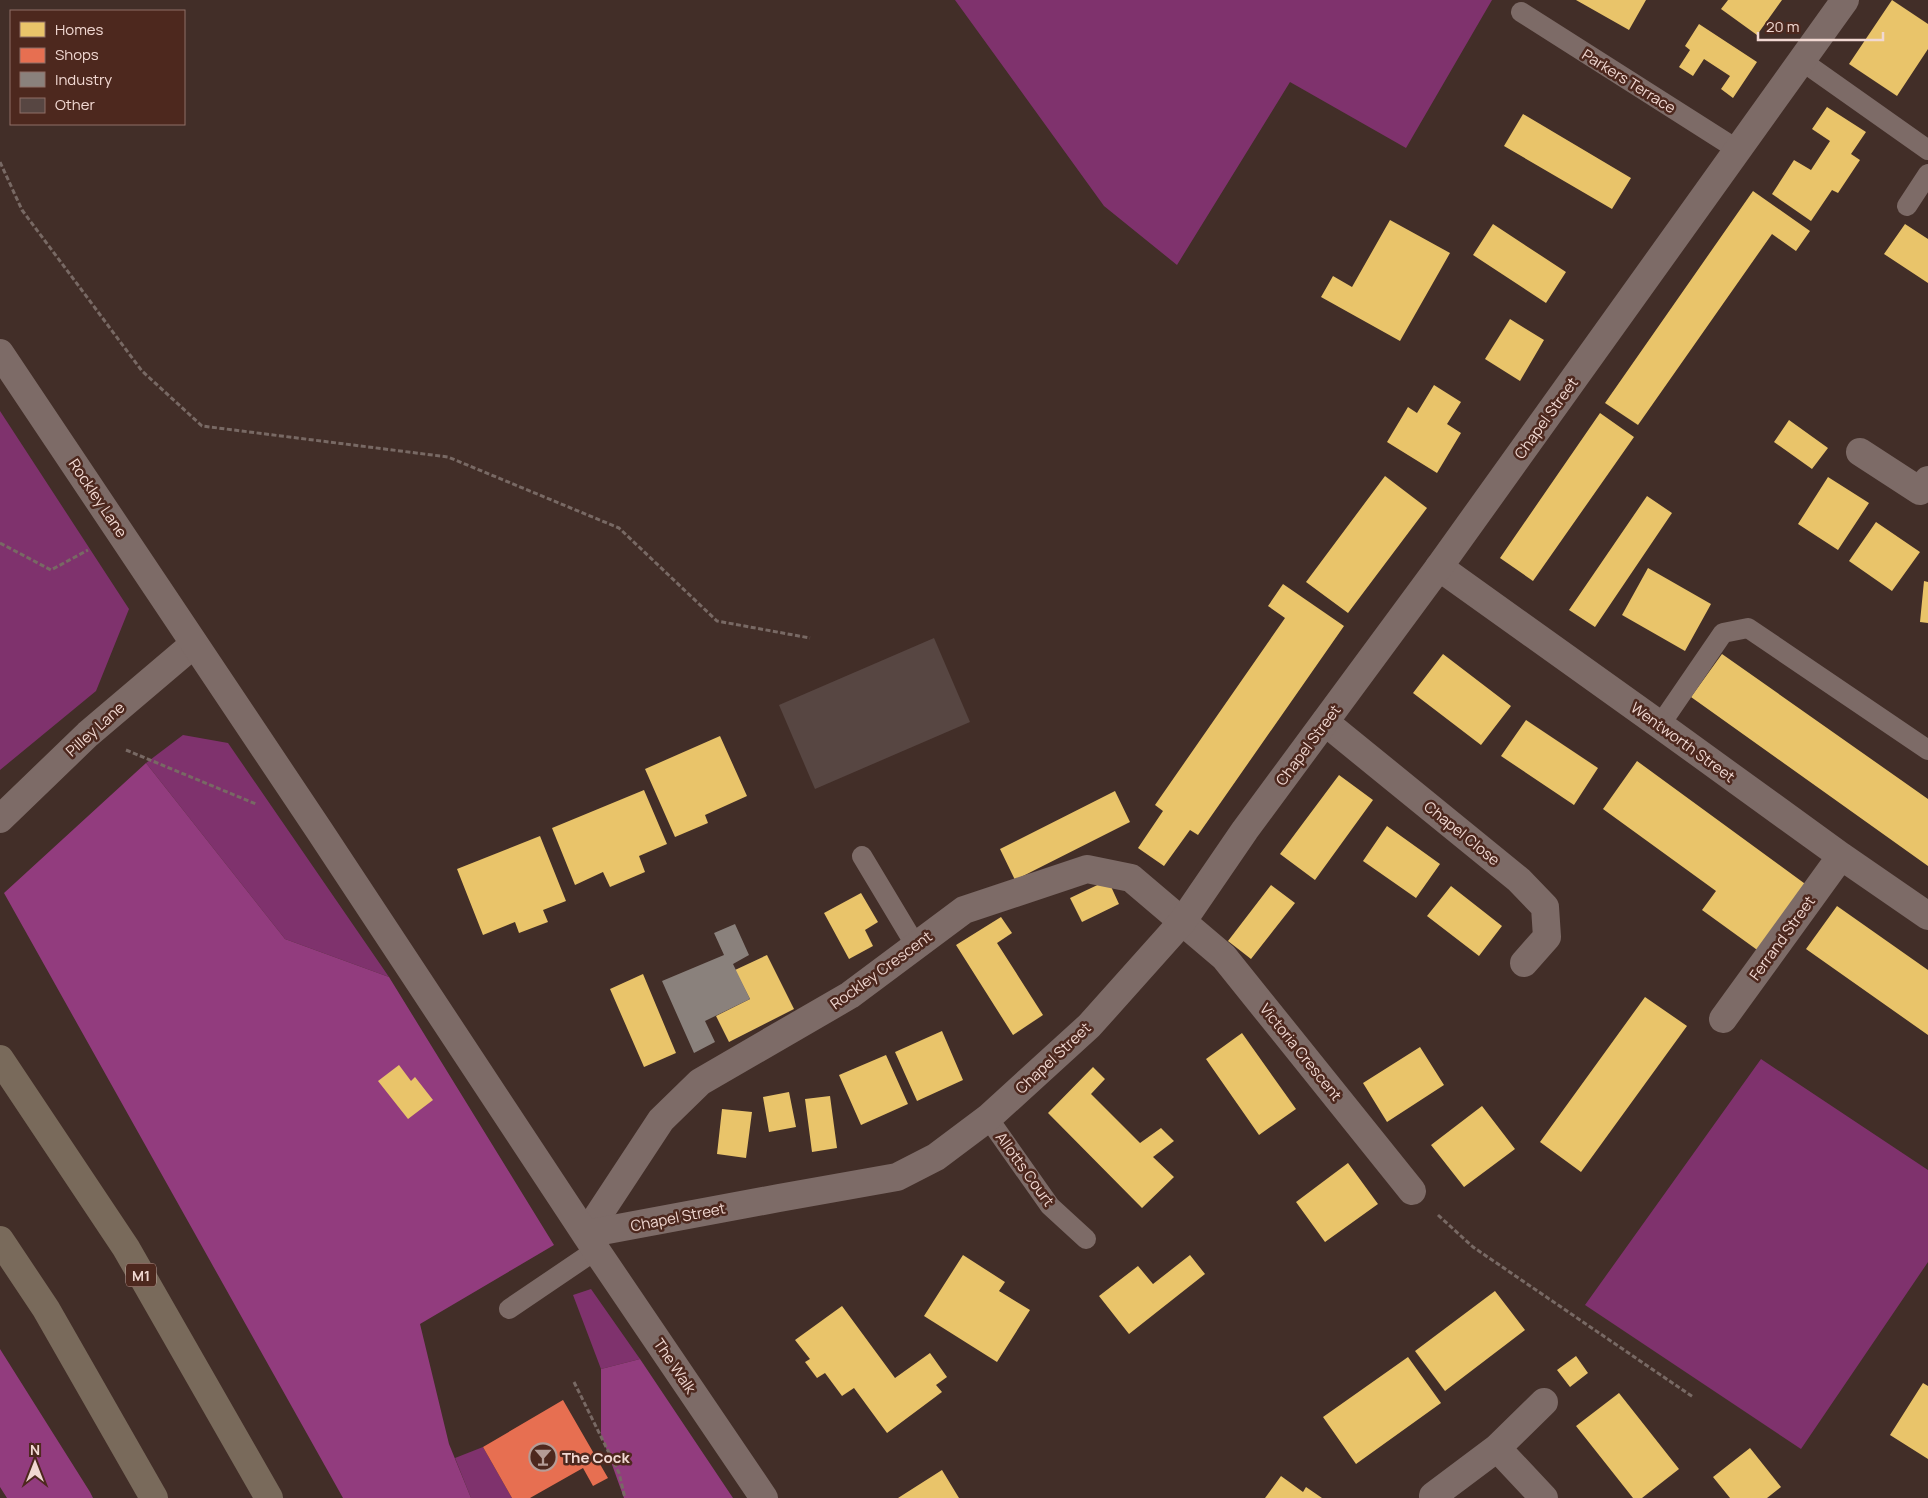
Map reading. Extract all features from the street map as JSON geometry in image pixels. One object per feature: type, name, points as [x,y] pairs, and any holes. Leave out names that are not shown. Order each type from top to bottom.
[{"type":"highway","name":"M1","points":[[0,1059],[126,1248],[269,1498]]},
{"type":"highway","points":[[0,1240],[46,1309],[154,1498]]},
{"type":"street","name":"Chapel Street","points":[[591,1242],[779,1198],[897,1177],[936,1157],[988,1118],[1089,1026],[1182,922],[1245,830],[1439,567],[1845,0]]},
{"type":"street","name":"Rockley Lane","points":[[0,353],[121,532],[591,1242]]},
{"type":"street","points":[[1860,452],[1920,491],[1928,480]]},
{"type":"street","name":"Wentworth Street","points":[[1439,567],[1660,724],[1841,856],[1928,916]]},
{"type":"street","name":"Pilley Lane","points":[[0,819],[88,734],[194,644]]},
{"type":"street","name":"Chapel Close","points":[[1325,722],[1520,880],[1545,908],[1547,937],[1524,963]]},
{"type":"street","name":"Ferrand Street","points":[[1723,1020],[1841,856]]},
{"type":"street","name":"Rockley Crescent","points":[[591,1242],[661,1120],[700,1082],[850,995],[964,910],[1086,868],[1131,878],[1182,922]]},
{"type":"street","name":"Victoria Crescent","points":[[1182,922],[1224,957],[1412,1191]]},
{"type":"street","name":"The Walk","points":[[591,1242],[764,1498]]},
{"type":"street","points":[[1433,1496],[1498,1448],[1544,1402]]},
{"type":"street","points":[[1498,1448],[1544,1498]]},
{"type":"lane","name":"Parkers Terrace","points":[[1521,12],[1738,150]]},
{"type":"lane","points":[[1802,61],[1928,150]]},
{"type":"lane","points":[[1907,206],[1928,174]]},
{"type":"lane","points":[[1660,724],[1723,633],[1748,628],[1928,750]]},
{"type":"lane","points":[[862,856],[916,946]]},
{"type":"lane","name":"Allotts Court","points":[[988,1118],[1050,1206],[1086,1239]]},
{"type":"lane","points":[[509,1309],[591,1242]]},
{"type":"path","points":[[0,162],[22,210],[142,371],[202,426],[448,457],[619,528],[717,621],[810,638]]},
{"type":"path","points":[[0,543],[51,570],[121,532]]},
{"type":"path","points":[[88,734],[257,804]]},
{"type":"path","points":[[1412,1191],[1473,1247],[1693,1397]]},
{"type":"path","points":[[574,1382],[619,1473],[625,1498]]},
{"type":"shaded area","points":[[955,0],[1492,0],[1406,148],[1290,82],[1177,265],[1104,206]]},
{"type":"shaded area","points":[[0,411],[129,609],[96,691],[0,770]]},
{"type":"shaded area","points":[[183,735],[228,743],[389,977],[285,939],[146,763]]},
{"type":"shaded area","points":[[146,763],[285,939],[389,977],[554,1245],[420,1324],[449,1444],[471,1498],[343,1498],[4,893]]},
{"type":"shaded area","points":[[1761,1059],[1928,1170],[1928,1262],[1801,1449],[1585,1305]]},
{"type":"shaded area","points":[[591,1289],[640,1359],[601,1369],[573,1295]]},
{"type":"shaded area","points":[[0,1349],[93,1498],[7,1498],[0,1487]]},
{"type":"shaded area","points":[[640,1359],[733,1498],[624,1498],[601,1434],[601,1369]]},
{"type":"shaded area","points":[[483,1447],[512,1498],[471,1498],[455,1458]]},
{"type":"building: Homes","points":[[1576,0],[1646,0],[1629,30]]},
{"type":"building: Homes","points":[[1728,0],[1782,0],[1757,35],[1721,9]]},
{"type":"building: Homes","points":[[1892,0],[1928,24],[1928,49],[1897,96],[1849,64]]},
{"type":"building: Homes","points":[[1699,24],[1757,62],[1733,98],[1721,89],[1730,76],[1704,59],[1693,76],[1679,67],[1690,50],[1685,46]]},
{"type":"building: Homes","points":[[1827,107],[1866,132],[1851,154],[1860,160],[1838,193],[1832,190],[1811,221],[1772,194],[1794,160],[1811,170],[1830,141],[1812,129]]},
{"type":"building: Homes","points":[[1523,114],[1631,178],[1612,209],[1504,146]]},
{"type":"building: Homes","points":[[1753,191],[1810,231],[1796,251],[1772,234],[1638,425],[1605,403]]},
{"type":"building: Homes","points":[[1390,220],[1450,253],[1400,341],[1321,297],[1333,276],[1352,287]]},
{"type":"building: Homes","points":[[1493,224],[1566,272],[1546,303],[1473,255]]},
{"type":"building: Homes","points":[[1905,224],[1928,239],[1928,283],[1884,254]]},
{"type":"building: Homes","points":[[1510,319],[1544,340],[1520,381],[1485,359]]},
{"type":"building: Homes","points":[[1434,385],[1461,402],[1447,424],[1461,433],[1437,473],[1387,442],[1408,407],[1417,413]]},
{"type":"building: Homes","points":[[1600,413],[1634,437],[1533,581],[1500,558]]},
{"type":"building: Homes","points":[[1789,420],[1828,448],[1812,469],[1774,442]]},
{"type":"building: Homes","points":[[1385,476],[1427,508],[1348,613],[1306,582]]},
{"type":"building: Homes","points":[[1828,477],[1869,503],[1838,550],[1798,524]]},
{"type":"building: Homes","points":[[1647,496],[1672,513],[1595,627],[1569,610]]},
{"type":"building: Homes","points":[[1876,522],[1920,552],[1892,591],[1849,561]]},
{"type":"building: Homes","points":[[1648,568],[1711,604],[1685,651],[1622,615]]},
{"type":"building: Homes","points":[[1924,581],[1928,582],[1928,623],[1920,622]]},
{"type":"building: Homes","points":[[1283,584],[1344,626],[1198,835],[1190,830],[1164,866],[1138,848],[1163,811],[1155,805],[1285,618],[1268,606]]},
{"type":"building: Homes","points":[[1443,654],[1511,706],[1481,745],[1413,693]]},
{"type":"building: Homes","points":[[1722,654],[1928,799],[1928,866],[1691,697]]},
{"type":"building: Homes","points":[[1526,720],[1598,768],[1574,805],[1501,756]]},
{"type":"building: Homes","points":[[720,736],[747,796],[705,815],[708,823],[675,837],[645,769]]},
{"type":"building: Homes","points":[[1637,761],[1808,886],[1760,952],[1702,910],[1716,891],[1603,809]]},
{"type":"building: Homes","points":[[1339,775],[1373,800],[1315,880],[1280,854]]},
{"type":"building: Homes","points":[[644,790],[667,844],[639,856],[645,872],[610,887],[603,872],[575,885],[552,828]]},
{"type":"building: Homes","points":[[1115,791],[1130,822],[1015,880],[1000,849]]},
{"type":"building: Homes","points":[[1387,826],[1440,864],[1416,898],[1363,861]]},
{"type":"building: Homes","points":[[540,836],[566,901],[543,910],[548,922],[519,933],[515,922],[483,935],[457,869]]},
{"type":"building: Homes","points":[[1108,880],[1119,904],[1082,922],[1070,898]]},
{"type":"building: Homes","points":[[1271,885],[1295,903],[1251,959],[1228,941]]},
{"type":"building: Homes","points":[[1451,886],[1502,926],[1479,956],[1427,916]]},
{"type":"building: Homes","points":[[861,893],[878,922],[865,930],[873,946],[849,959],[824,913]]},
{"type":"building: Homes","points":[[1837,906],[1928,970],[1928,1035],[1806,949]]},
{"type":"building: Homes","points":[[1001,917],[1012,933],[997,943],[1043,1015],[1013,1035],[956,945]]},
{"type":"building: Homes","points":[[767,955],[794,1009],[729,1042],[716,1016],[750,999],[735,970]]},
{"type":"building: Homes","points":[[643,974],[676,1053],[644,1067],[610,989]]},
{"type":"building: Homes","points":[[1645,997],[1687,1026],[1581,1172],[1540,1142]]},
{"type":"building: Homes","points":[[942,1031],[963,1080],[917,1101],[895,1052]]},
{"type":"building: Homes","points":[[1242,1033],[1296,1109],[1259,1135],[1206,1059]]},
{"type":"building: Homes","points":[[1420,1047],[1444,1085],[1387,1122],[1363,1083]]},
{"type":"building: Homes","points":[[886,1055],[908,1104],[861,1125],[839,1075]]},
{"type":"building: Homes","points":[[399,1065],[411,1081],[415,1077],[433,1100],[408,1119],[378,1081]]},
{"type":"building: Homes","points":[[1093,1067],[1105,1079],[1091,1094],[1140,1143],[1161,1128],[1174,1141],[1153,1157],[1174,1177],[1142,1208],[1048,1113]]},
{"type":"building: Homes","points":[[789,1092],[796,1127],[769,1132],[763,1097]]},
{"type":"building: Homes","points":[[830,1096],[837,1148],[812,1152],[805,1099]]},
{"type":"building: Homes","points":[[1482,1106],[1515,1149],[1464,1187],[1431,1145]]},
{"type":"building: Homes","points":[[722,1109],[752,1112],[746,1158],[717,1154]]},
{"type":"building: Homes","points":[[1348,1163],[1378,1204],[1325,1242],[1296,1202]]},
{"type":"building: Homes","points":[[963,1255],[1005,1282],[999,1291],[1030,1310],[997,1362],[924,1316]]},
{"type":"building: Homes","points":[[1190,1255],[1205,1274],[1129,1334],[1099,1296],[1138,1266],[1153,1284]]},
{"type":"building: Homes","points":[[1495,1291],[1525,1330],[1445,1391],[1415,1351]]},
{"type":"building: Homes","points":[[842,1306],[895,1378],[930,1353],[947,1377],[936,1385],[942,1392],[887,1433],[854,1388],[842,1396],[825,1373],[817,1378],[805,1362],[810,1359],[795,1340]]},
{"type":"building: Homes","points":[[1576,1356],[1588,1373],[1570,1387],[1557,1370]]},
{"type":"building: Homes","points":[[1408,1357],[1441,1403],[1356,1464],[1323,1417]]},
{"type":"building: Homes","points":[[1923,1383],[1928,1386],[1928,1459],[1890,1435]]},
{"type":"building: Homes","points":[[1619,1393],[1679,1469],[1642,1498],[1633,1498],[1576,1426]]},
{"type":"building: Homes","points":[[1750,1448],[1781,1487],[1767,1498],[1730,1498],[1713,1477]]},
{"type":"building: Homes","points":[[942,1470],[959,1498],[898,1498]]},
{"type":"building: Homes","points":[[1281,1476],[1303,1492],[1306,1487],[1322,1498],[1265,1498]]},
{"type":"building: Shops","name":"The Cock","points":[[563,1400],[608,1478],[593,1486],[583,1468],[530,1498],[512,1498],[483,1447]]},
{"type":"building: Industry","points":[[735,924],[749,955],[733,964],[750,999],[705,1021],[715,1042],[694,1053],[662,981],[724,955],[714,933]]},
{"type":"building: Other","points":[[934,638],[970,722],[815,789],[779,705]]},
{"type":"place","name":"The Cock","points":[[543,1457]]}]
